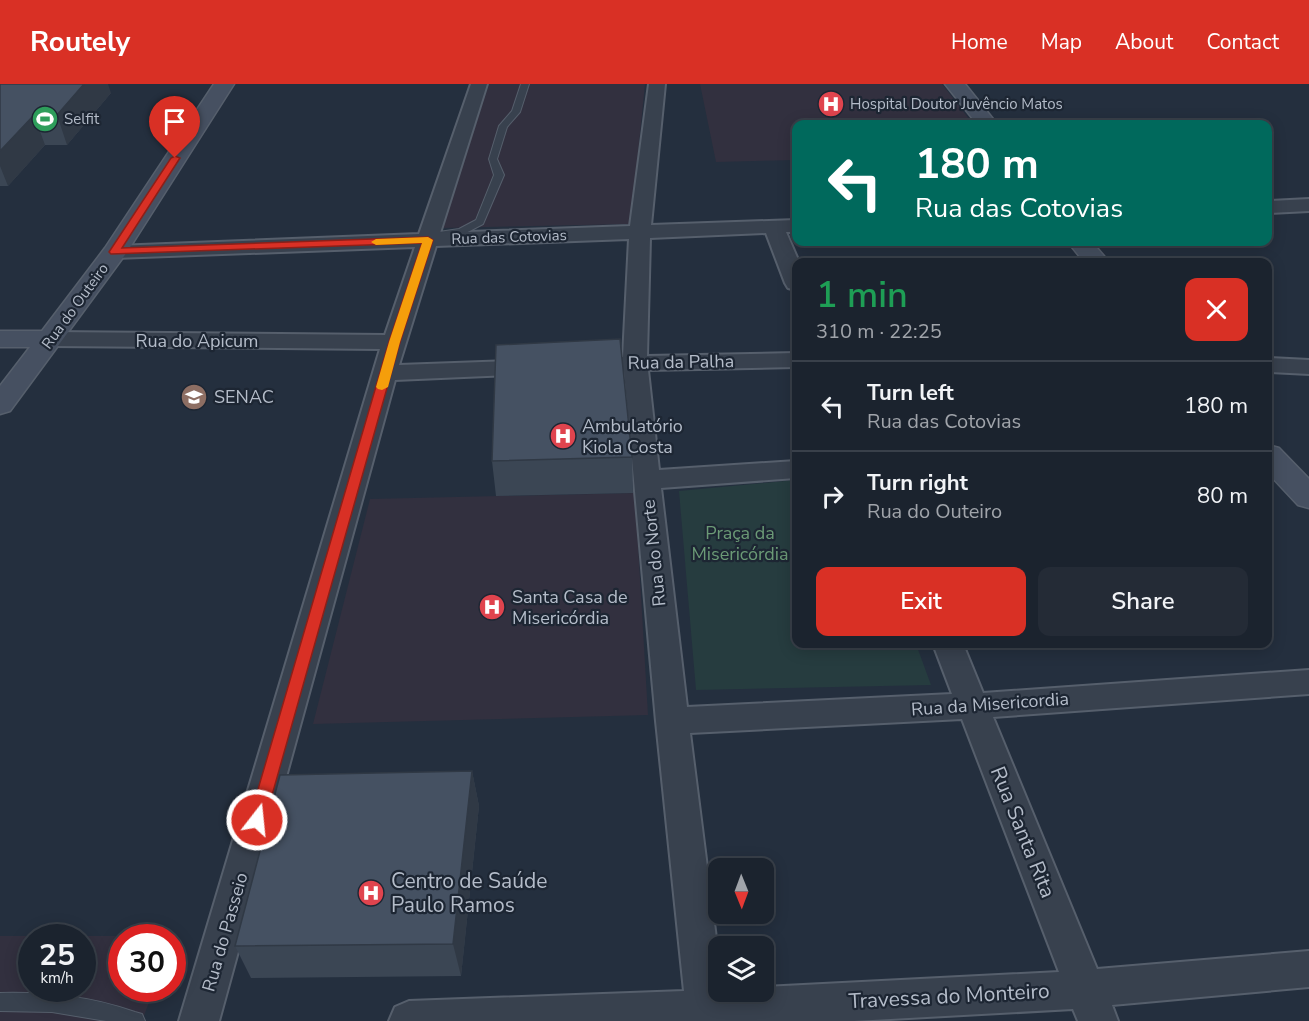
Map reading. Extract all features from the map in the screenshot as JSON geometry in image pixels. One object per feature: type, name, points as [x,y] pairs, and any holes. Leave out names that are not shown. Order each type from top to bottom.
[{"type":"street","name":"Rua do Outeiro","points":[[0,405],[114,252],[224,84]]},
{"type":"street","name":"Rua do Passeio","points":[[199,1021],[394,342],[479,84]]},
{"type":"street","name":"Rua do Norte","points":[[657,84],[640,231],[634,363],[706,1016]]},
{"type":"street","points":[[955,84],[984,120]]},
{"type":"street","points":[[1272,207],[1309,205]]},
{"type":"street","name":"Rua das Cotovias","points":[[114,252],[429,238],[792,226]]},
{"type":"street","points":[[774,227],[792,273]]},
{"type":"street","points":[[1083,246],[1094,258]]},
{"type":"street","name":"Rua do Apicum","points":[[0,339],[394,342]]},
{"type":"street","name":"Rua da Palha","points":[[599,364],[792,360]]},
{"type":"street","points":[[1272,365],[1309,366]]},
{"type":"street","points":[[386,373],[552,366]]},
{"type":"street","points":[[1272,459],[1309,498]]},
{"type":"street","points":[[647,480],[792,469]]},
{"type":"street","name":"Rua Santa Rita","points":[[950,648],[1092,1005]]},
{"type":"street","name":"Rua da Misericordia","points":[[672,721],[974,706],[1309,682]]},
{"type":"street","name":"Travessa do Monteiro","points":[[409,1021],[706,1016],[1092,1005],[1309,969]]},
{"type":"lane","points":[[429,238],[461,232],[480,222],[499,175],[493,159],[503,126],[516,112],[525,84]]},
{"type":"lane","points":[[0,1002],[47,1001],[105,1009],[135,1021]]},
{"type":"shaded area","points":[[489,84],[645,84],[631,224],[442,228]]},
{"type":"shaded area","name":"Hospital Doutor Juvêncio Matos","points":[[700,84],[942,84],[970,120],[792,120],[792,160],[716,162]]},
{"type":"shaded area","name":"Santa Casa de Misericórdia","points":[[635,493],[648,715],[313,724],[370,499]]},
{"type":"shaded area","points":[[0,936],[18,936],[18,1002],[96,1002],[96,936],[108,936],[108,1002],[149,1002],[142,1021],[0,1021]]},
{"type":"green space","name":"Praça da Misericórdia","points":[[792,480],[792,648],[917,648],[931,685],[696,690],[679,491]]},
{"type":"building","points":[[0,84],[84,84],[57,115],[34,115],[0,151]]},
{"type":"building","name":"Ambulatório Kiola Costa","points":[[620,339],[632,457],[492,461],[496,345]]},
{"type":"building","name":"Centro de Saúde Paulo Ramos","points":[[472,771],[453,944],[235,946],[280,775]]},
{"type":"slow traffic","points":[[376,242],[428,240],[394,342],[382,387]]},
{"type":"place","name":"Hospital Doutor Juvêncio Matos","points":[[831,104]]},
{"type":"place","name":"Selfit","points":[[45,119]]},
{"type":"place","name":"SENAC","points":[[194,397]]},
{"type":"place","name":"Ambulatório Kiola Costa","points":[[563,436]]},
{"type":"place","name":"Santa Casa de Misericórdia","points":[[492,607]]},
{"type":"place","name":"Centro de Saúde Paulo Ramos","points":[[371,893]]},
{"type":"route","points":[[175,158],[114,252],[428,240],[394,342],[257,820]]}]
